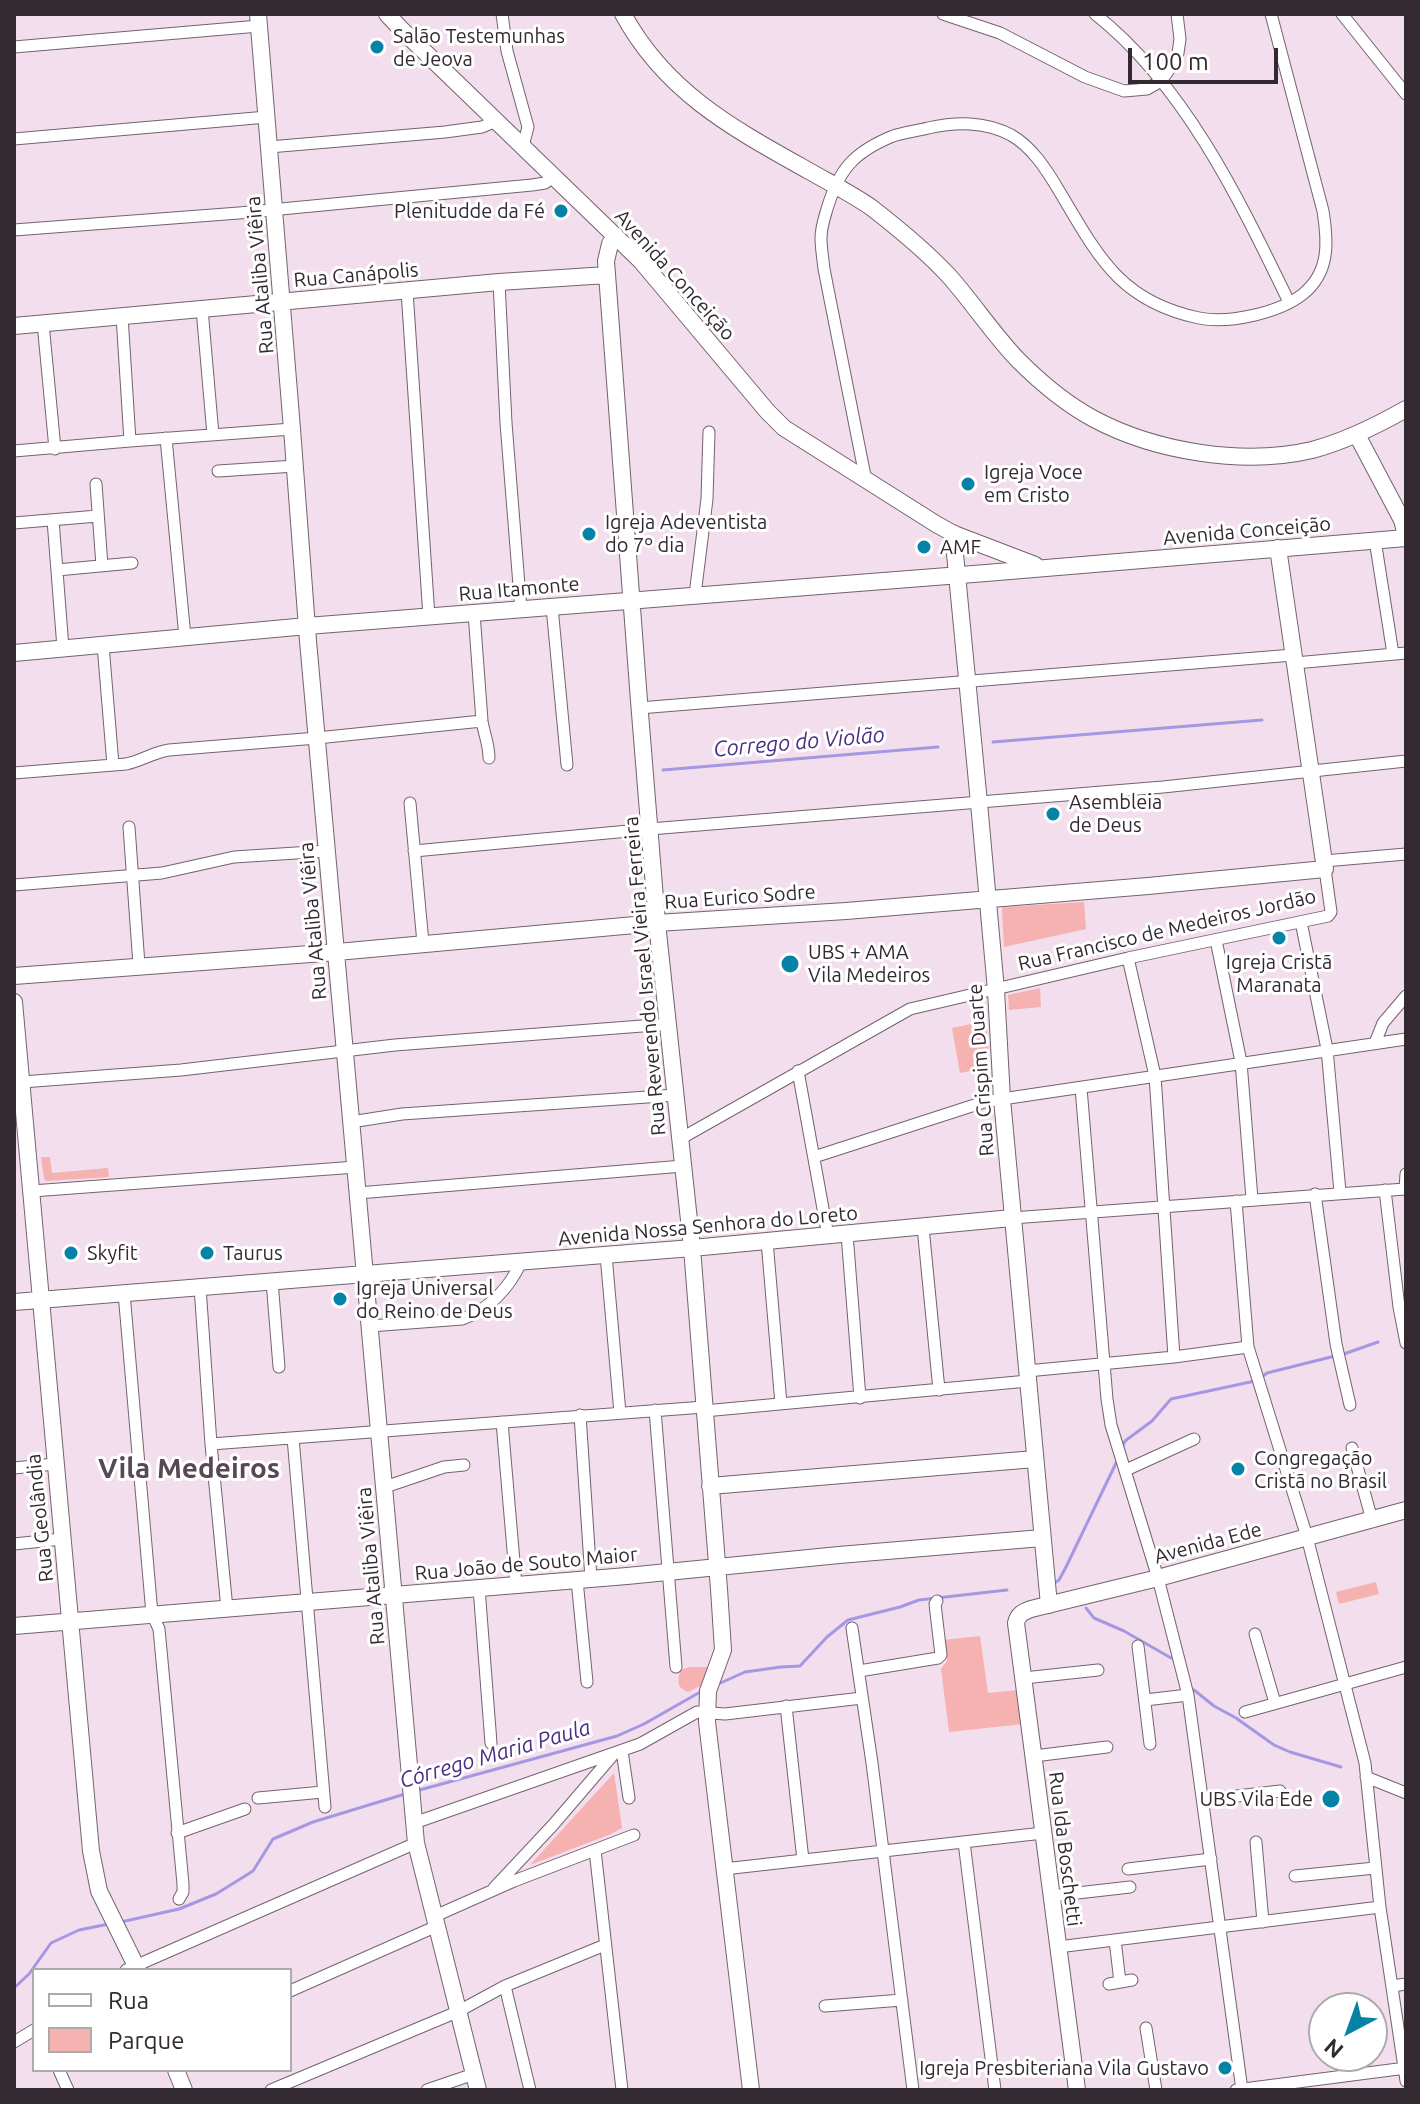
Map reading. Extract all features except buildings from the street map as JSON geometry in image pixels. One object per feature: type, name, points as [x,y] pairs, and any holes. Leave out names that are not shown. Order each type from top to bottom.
[{"type":"street","name":"Avenida Conceição","points":[[387,14],[641,261],[784,428],[954,533],[1036,568],[1406,536]]},
{"type":"street","points":[[502,14],[507,51],[527,120],[528,133],[523,146]]},
{"type":"street","points":[[623,14],[658,65],[694,100],[758,142],[870,207],[947,274],[1017,359],[1046,386],[1105,424],[1151,442],[1188,450],[1260,457],[1311,450],[1357,435],[1406,409]]},
{"type":"street","points":[[943,14],[1000,33],[1085,77],[1124,91],[1147,89],[1161,81],[1178,53],[1177,14]]},
{"type":"street","points":[[1095,14],[1127,43],[1161,81],[1193,124],[1289,302]]},
{"type":"street","points":[[866,481],[821,240],[822,226],[835,184],[845,168],[860,154],[895,135],[945,125],[973,123],[988,126],[1025,145],[1044,166],[1100,258],[1136,293],[1175,312],[1211,320],[1227,321],[1257,315],[1289,302],[1311,287],[1321,272],[1327,234],[1271,14]]},
{"type":"street","points":[[1342,14],[1406,94]]},
{"type":"street","points":[[14,47],[258,20]]},
{"type":"street","name":"Rua Ataliba Viêira","points":[[258,20],[343,1051],[416,1843],[476,2082]]},
{"type":"street","points":[[14,139],[267,117]]},
{"type":"street","points":[[269,147],[471,129],[496,121]]},
{"type":"street","points":[[14,230],[538,185],[554,176]]},
{"type":"street","name":"Rua Reverendo Israel Vieira Ferreira","points":[[615,235],[607,254],[607,275],[639,708],[657,923],[692,1248],[722,1640],[721,1659],[708,1691],[707,1712],[751,2090]]},
{"type":"street","name":"Rua Canápolis","points":[[14,326],[607,275]]},
{"type":"street","points":[[499,282],[506,423],[521,610]]},
{"type":"street","points":[[407,291],[429,617]]},
{"type":"street","points":[[202,309],[213,435]]},
{"type":"street","points":[[122,316],[130,441]]},
{"type":"street","points":[[43,323],[55,449]]},
{"type":"street","points":[[14,451],[292,429]]},
{"type":"street","points":[[695,595],[707,499],[709,432]]},
{"type":"street","points":[[1357,435],[1402,520],[1406,536]]},
{"type":"street","points":[[166,438],[185,637]]},
{"type":"street","points":[[218,471],[295,466]]},
{"type":"street","points":[[96,484],[102,566]]},
{"type":"street","points":[[14,523],[98,516]]},
{"type":"street","points":[[53,520],[63,648]]},
{"type":"street","name":"Rua Crispim Duarte","points":[[954,533],[996,990],[1012,1218],[1049,1605]]},
{"type":"street","points":[[1375,540],[1393,654]]},
{"type":"street","name":"Rua Francisco de Medeiros Jordão","points":[[680,1139],[910,1009],[1330,915],[1278,548]]},
{"type":"street","points":[[57,570],[132,563]]},
{"type":"street","name":"Rua Itamonte","points":[[14,653],[307,626],[1036,568]]},
{"type":"street","points":[[552,607],[567,765]]},
{"type":"street","points":[[474,613],[482,721],[489,758]]},
{"type":"street","points":[[103,645],[113,765]]},
{"type":"street","points":[[639,708],[1406,653]]},
{"type":"street","points":[[14,773],[113,765],[139,761],[158,751],[482,721]]},
{"type":"street","points":[[414,851],[1163,787],[1406,761]]},
{"type":"street","points":[[410,803],[423,943]]},
{"type":"street","points":[[129,827],[139,965]]},
{"type":"street","points":[[14,885],[171,872],[234,857],[327,851]]},
{"type":"street","points":[[1324,865],[1406,854]]},
{"type":"street","name":"Rua Eurico Sodre","points":[[14,976],[1148,886],[1324,865]]},
{"type":"street","points":[[1301,922],[1327,1049],[1340,1192]]},
{"type":"street","points":[[1216,940],[1241,1062],[1252,1199]]},
{"type":"street","points":[[1128,958],[1155,1076],[1174,1357]]},
{"type":"street","points":[[1375,1043],[1383,1023],[1406,996]]},
{"type":"street","name":"Rua Geolândia","points":[[14,1002],[22,1082],[20,1143],[32,1191],[91,1851],[99,1891],[133,1968]]},
{"type":"street","points":[[22,1082],[668,1024]]},
{"type":"street","points":[[814,1157],[984,1102],[1406,1039]]},
{"type":"street","points":[[798,1071],[828,1236]]},
{"type":"street","points":[[1081,1088],[1111,1425],[1158,1578],[1188,1695],[1242,2090]]},
{"type":"street","points":[[351,1122],[402,1114],[676,1095]]},
{"type":"street","points":[[358,1193],[683,1166]]},
{"type":"street","points":[[32,1191],[356,1167]]},
{"type":"street","points":[[1405,1190],[1406,1174]]},
{"type":"street","points":[[1385,1190],[1406,1343]]},
{"type":"street","name":"Avenida Nossa Senhora do Loreto","points":[[14,1302],[692,1248],[1012,1218],[1340,1192],[1405,1190]]},
{"type":"street","points":[[1315,1194],[1336,1344],[1350,1405]]},
{"type":"street","points":[[1236,1201],[1248,1347],[1307,1537],[1346,1683],[1366,1777],[1380,1907],[1406,2081]]},
{"type":"street","points":[[923,1227],[939,1390]]},
{"type":"street","points":[[847,1234],[860,1398]]},
{"type":"street","points":[[767,1241],[781,1404]]},
{"type":"street","points":[[606,1255],[620,1413]]},
{"type":"street","points":[[370,1326],[469,1317],[501,1293],[521,1262]]},
{"type":"street","points":[[272,1281],[279,1367]]},
{"type":"street","points":[[200,1287],[227,1609]]},
{"type":"street","points":[[124,1293],[152,1614],[159,1629],[183,1884],[179,1899]]},
{"type":"street","points":[[211,1444],[580,1415],[860,1398],[939,1390],[1104,1362],[1248,1347]]},
{"type":"street","points":[[655,1410],[676,1667]]},
{"type":"street","points":[[580,1415],[587,1682]]},
{"type":"street","points":[[502,1422],[516,1585]]},
{"type":"street","points":[[293,1438],[325,1807]]},
{"type":"street","points":[[1124,1464],[1194,1439]]},
{"type":"street","points":[[1352,1448],[1372,1520]]},
{"type":"street","points":[[710,1486],[1035,1459]]},
{"type":"street","points":[[14,1468],[55,1464]]},
{"type":"street","points":[[385,1487],[444,1467],[464,1465]]},
{"type":"street","name":"Avenida Ede","points":[[1021,1614],[1406,1510]]},
{"type":"street","name":"Rua João de Souto Maior","points":[[14,1626],[584,1580],[1042,1538]]},
{"type":"street","points":[[14,1544],[62,1539]]},
{"type":"street","points":[[479,1588],[491,1743]]},
{"type":"street","points":[[859,1671],[935,1659],[941,1655],[937,1601]]},
{"type":"street","name":"Rua Ida Boschetti","points":[[1021,1614],[1016,1623],[1077,2090]]},
{"type":"street","points":[[852,1628],[913,2090]]},
{"type":"street","points":[[1255,1634],[1275,1703]]},
{"type":"street","points":[[1138,1646],[1150,1744]]},
{"type":"street","points":[[1245,1712],[1406,1667]]},
{"type":"street","points":[[1024,1678],[1098,1670]]},
{"type":"street","points":[[1145,1700],[1188,1695]]},
{"type":"street","points":[[414,1823],[618,1753],[697,1712],[725,1714],[862,1698]]},
{"type":"street","points":[[786,1706],[803,1860]]},
{"type":"street","points":[[1034,1756],[1107,1747]]},
{"type":"street","points":[[618,1753],[629,1798]]},
{"type":"street","points":[[492,1891],[618,1753]]},
{"type":"street","points":[[1366,1777],[1404,1791]]},
{"type":"street","points":[[1203,1800],[1280,1791]]},
{"type":"street","points":[[258,1798],[323,1792]]},
{"type":"street","points":[[177,1833],[245,1809]]},
{"type":"street","points":[[724,1869],[1043,1833]]},
{"type":"street","points":[[292,1990],[492,1891],[634,1835]]},
{"type":"street","points":[[964,1842],[995,2090]]},
{"type":"street","points":[[1256,1842],[1263,1922]]},
{"type":"street","points":[[135,1968],[416,1843]]},
{"type":"street","points":[[595,1850],[622,2090]]},
{"type":"street","points":[[1128,1869],[1211,1859]]},
{"type":"street","points":[[1295,1876],[1375,1868]]},
{"type":"street","points":[[1051,1896],[1130,1887]]},
{"type":"street","points":[[1058,1947],[1380,1907]]},
{"type":"street","points":[[1115,1940],[1120,1982]]},
{"type":"street","points":[[271,2090],[457,2012],[505,1986],[605,1945]]},
{"type":"street","points":[[1392,1986],[1406,1984]]},
{"type":"street","points":[[505,1986],[530,2090]]},
{"type":"street","points":[[825,2006],[902,2000]]},
{"type":"street","points":[[1146,2028],[1156,2090]]},
{"type":"street","points":[[14,2042],[32,2031]]},
{"type":"street","points":[[1234,2090],[1405,2068]]},
{"type":"street","points":[[427,2090],[476,2082]]},
{"type":"green space","points":[[1084,902],[1086,929],[1004,947],[1003,907]]},
{"type":"green space","points":[[1040,988],[1041,1007],[1009,1010],[1008,995]]},
{"type":"green space","points":[[986,1021],[990,1067],[960,1073],[952,1028]]},
{"type":"green space","points":[[41,1157],[50,1157],[52,1173],[108,1168],[109,1177],[47,1181],[44,1179]]},
{"type":"green space","points":[[1376,1582],[1379,1594],[1339,1604],[1336,1592]]},
{"type":"green space","points":[[980,1636],[988,1693],[1018,1690],[1023,1724],[949,1732],[941,1669],[947,1661],[943,1640]]},
{"type":"green space","points":[[712,1667],[702,1688],[688,1692],[680,1686],[679,1678],[680,1670]]},
{"type":"green space","points":[[614,1773],[622,1828],[530,1865]]},
{"type":"waterway","name":"Corrego do Violão","points":[[993,742],[1262,720]]},
{"type":"waterway","name":"Corrego do Violão","points":[[663,770],[938,747]]},
{"type":"waterway","name":"Córrego Maria Paula","points":[[1341,1355],[1378,1342]]},
{"type":"waterway","name":"Córrego Maria Paula","points":[[1262,1377],[1267,1373],[1335,1356]]},
{"type":"waterway","name":"Córrego Maria Paula","points":[[1122,1448],[1125,1441],[1152,1421],[1171,1399],[1255,1381]]},
{"type":"waterway","name":"Córrego Maria Paula","points":[[1056,1582],[1118,1459]]},
{"type":"waterway","name":"Córrego Maria Paula","points":[[716,1685],[745,1672],[800,1666],[848,1620],[919,1600],[1007,1590]]},
{"type":"waterway","points":[[1086,1608],[1094,1618],[1171,1658]]},
{"type":"waterway","points":[[1194,1690],[1274,1745],[1341,1767]]},
{"type":"waterway","name":"Córrego Maria Paula","points":[[416,1791],[617,1736],[702,1691]]},
{"type":"waterway","name":"Córrego Maria Paula","points":[[121,1922],[179,1909],[216,1894],[253,1871],[273,1839],[313,1822],[405,1794]]},
{"type":"waterway","name":"Córrego Maria Paula","points":[[33,1968],[51,1943],[79,1930],[109,1924]]},
{"type":"waterway","name":"Córrego Maria Paula","points":[[14,1988],[32,1970]]},
{"type":"place","name":"Salão Testemunhas de Jeova","points":[[377,47]]},
{"type":"place","name":"Plenitudde da Fé","points":[[561,211]]},
{"type":"place","name":"Igreja Voce em Cristo","points":[[968,484]]},
{"type":"place","name":"Igreja Adeventista do 7º dia","points":[[589,534]]},
{"type":"place","name":"AMF","points":[[924,547]]},
{"type":"place","name":"Asembleia de Deus","points":[[1053,814]]},
{"type":"place","name":"Igreja Cristã Maranata","points":[[1279,938]]},
{"type":"place","name":"UBS + AMA Vila Medeiros","points":[[790,964]]},
{"type":"place","name":"Skyfit","points":[[71,1253]]},
{"type":"place","name":"Taurus","points":[[207,1253]]},
{"type":"place","name":"Igreja Universal do Reino de Deus","points":[[340,1299]]},
{"type":"place","name":"Congregação Cristã no Brasil","points":[[1238,1469]]},
{"type":"place","name":"UBS Vila Ede","points":[[1331,1799]]},
{"type":"place","name":"Igreja Presbiteriana Vila Gustavo","points":[[1225,2068]]},
{"type":"district","name":"Vila Medeiros","points":[[189,1469]]}]
